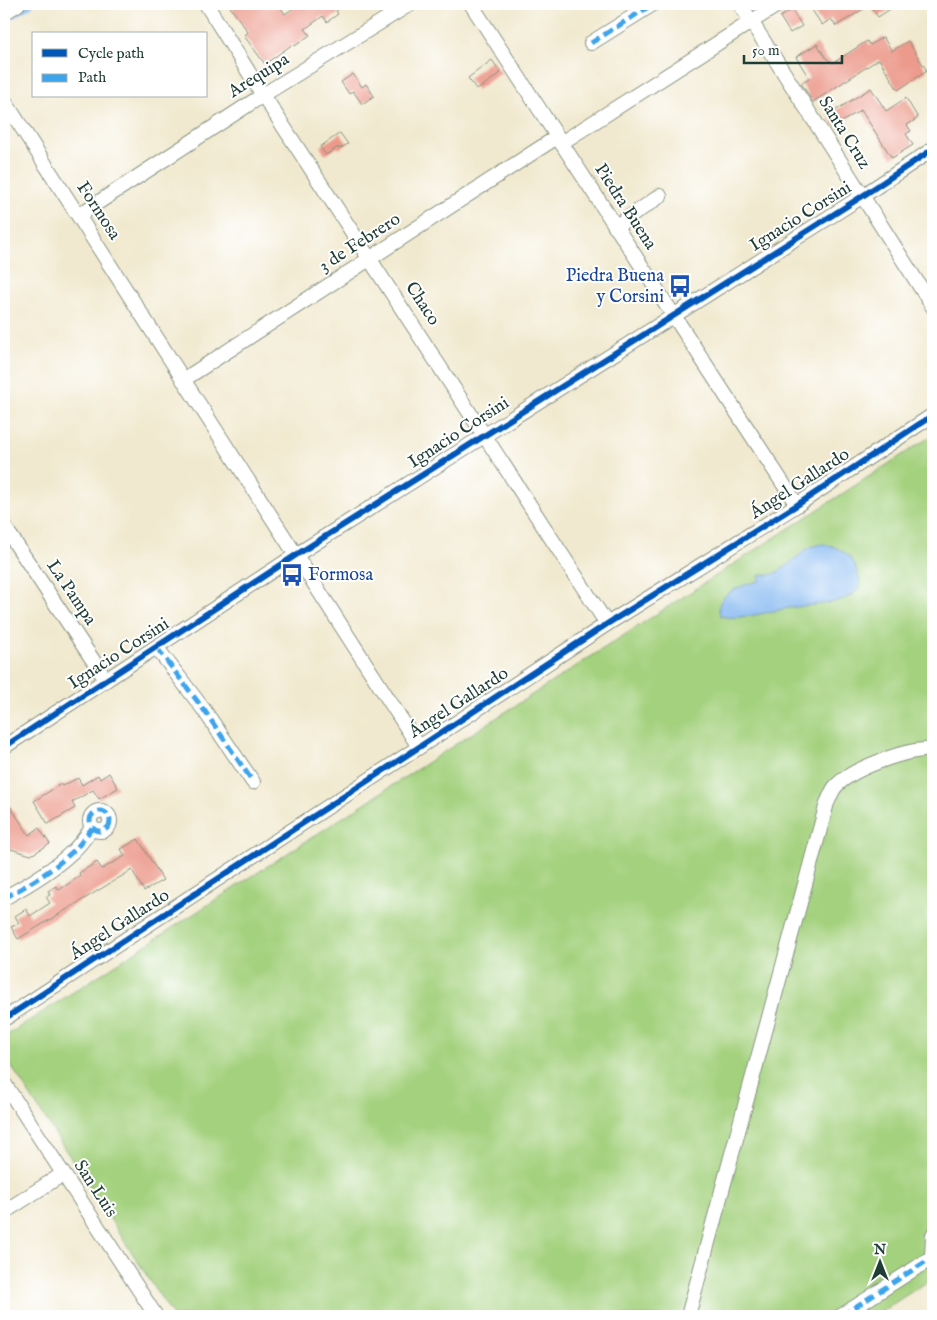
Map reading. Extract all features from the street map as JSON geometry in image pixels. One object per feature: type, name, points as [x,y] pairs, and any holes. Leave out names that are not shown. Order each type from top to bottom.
[{"type":"street","points":[[4,13],[18,4]]},
{"type":"street","name":"Chaco","points":[[206,4],[263,95],[607,624]]},
{"type":"street","name":"Arequipa","points":[[79,215],[263,95],[410,4]]},
{"type":"street","name":"Piedra Buena","points":[[471,4],[797,505]]},
{"type":"street","points":[[590,44],[653,4]]},
{"type":"street","name":"Santa Cruz","points":[[740,4],[933,307]]},
{"type":"street","name":"3 de Febrero","points":[[183,380],[370,259],[779,4]]},
{"type":"street","name":"Formosa","points":[[4,100],[419,747]]},
{"type":"street","name":"Ignacio Corsini","points":[[4,747],[296,555],[862,197],[933,149]]},
{"type":"street","points":[[615,226],[660,196]]},
{"type":"street","name":"Ángel Gallardo","points":[[4,1019],[607,624],[797,505],[933,415]]},
{"type":"street","name":"La Pampa","points":[[4,526],[106,680]]},
{"type":"street","points":[[157,648],[204,710],[253,782]]},
{"type":"street","points":[[688,1316],[827,803],[835,786],[872,765],[908,751],[933,750]]},
{"type":"street","points":[[4,898],[56,866],[74,851],[92,828]]},
{"type":"street","name":"San Luis","points":[[4,1083],[154,1316]]},
{"type":"street","points":[[4,1212],[63,1174]]},
{"type":"street","points":[[841,1316],[932,1257],[933,1235]]},
{"type":"green space","points":[[933,435],[933,1278],[874,1316],[173,1316],[4,1055],[4,1037]]},
{"type":"water","points":[[822,544],[839,549],[855,564],[860,583],[858,589],[853,594],[826,603],[745,616],[721,616],[720,603],[730,592],[759,581],[759,576],[762,574],[774,574],[787,566],[805,550]]},
{"type":"building","points":[[228,4],[278,4],[285,14],[299,4],[346,4],[336,11],[338,14],[327,22],[323,16],[305,29],[310,35],[295,46],[293,44],[265,64],[244,36],[248,32]]},
{"type":"building","points":[[821,4],[898,4],[878,17],[870,5],[836,26],[831,19],[822,25],[812,10]]},
{"type":"building","points":[[792,10],[802,26],[790,33],[780,17]]},
{"type":"building","points":[[883,37],[892,51],[908,41],[927,71],[898,90],[879,59],[813,102],[801,83],[809,78],[796,57],[817,44],[826,58],[833,63],[867,41],[870,45]]},
{"type":"building","points":[[492,60],[501,73],[477,90],[468,78]]},
{"type":"building","points":[[353,74],[362,87],[366,84],[374,96],[362,104],[353,91],[349,94],[341,82]]},
{"type":"building","points":[[871,88],[886,111],[906,98],[918,118],[907,125],[911,131],[906,134],[913,145],[892,158],[861,110],[835,126],[828,115]]},
{"type":"building","points":[[340,133],[348,144],[339,149],[338,147],[326,155],[320,147]]},
{"type":"building","points":[[109,773],[118,788],[99,799],[93,790],[72,802],[75,808],[48,824],[34,801],[61,784],[62,786],[78,778],[82,785],[98,775],[100,779]]},
{"type":"building","points":[[4,797],[29,835],[39,828],[50,844],[31,855],[4,847]]},
{"type":"building","points":[[138,839],[163,880],[144,891],[132,870],[18,939],[11,927],[19,923],[15,916],[26,909],[30,916],[50,903],[46,897],[50,895],[48,891],[56,886],[59,890],[80,876],[79,873],[97,862],[102,869],[125,856],[121,849]]},
{"type":"waterway","points":[[4,22],[32,4]]},
{"type":"marked path","points":[[591,43],[653,4]]},
{"type":"marked path","points":[[157,648],[204,710],[253,782]]},
{"type":"marked path","points":[[100,811],[107,814],[110,821],[107,828],[100,831],[93,828],[90,821],[93,814],[100,811]]},
{"type":"marked path","points":[[4,898],[31,883],[64,859],[78,846],[92,828]]},
{"type":"marked path","points":[[841,1316],[933,1257]]},
{"type":"cycle path","points":[[4,747],[296,555],[861,197],[933,149]]},
{"type":"cycle path","points":[[4,1019],[607,624],[797,505],[933,415]]},
{"type":"place","name":"Piedra Buena y Corsini","points":[[680,286]]},
{"type":"place","name":"Formosa","points":[[292,575]]}]
